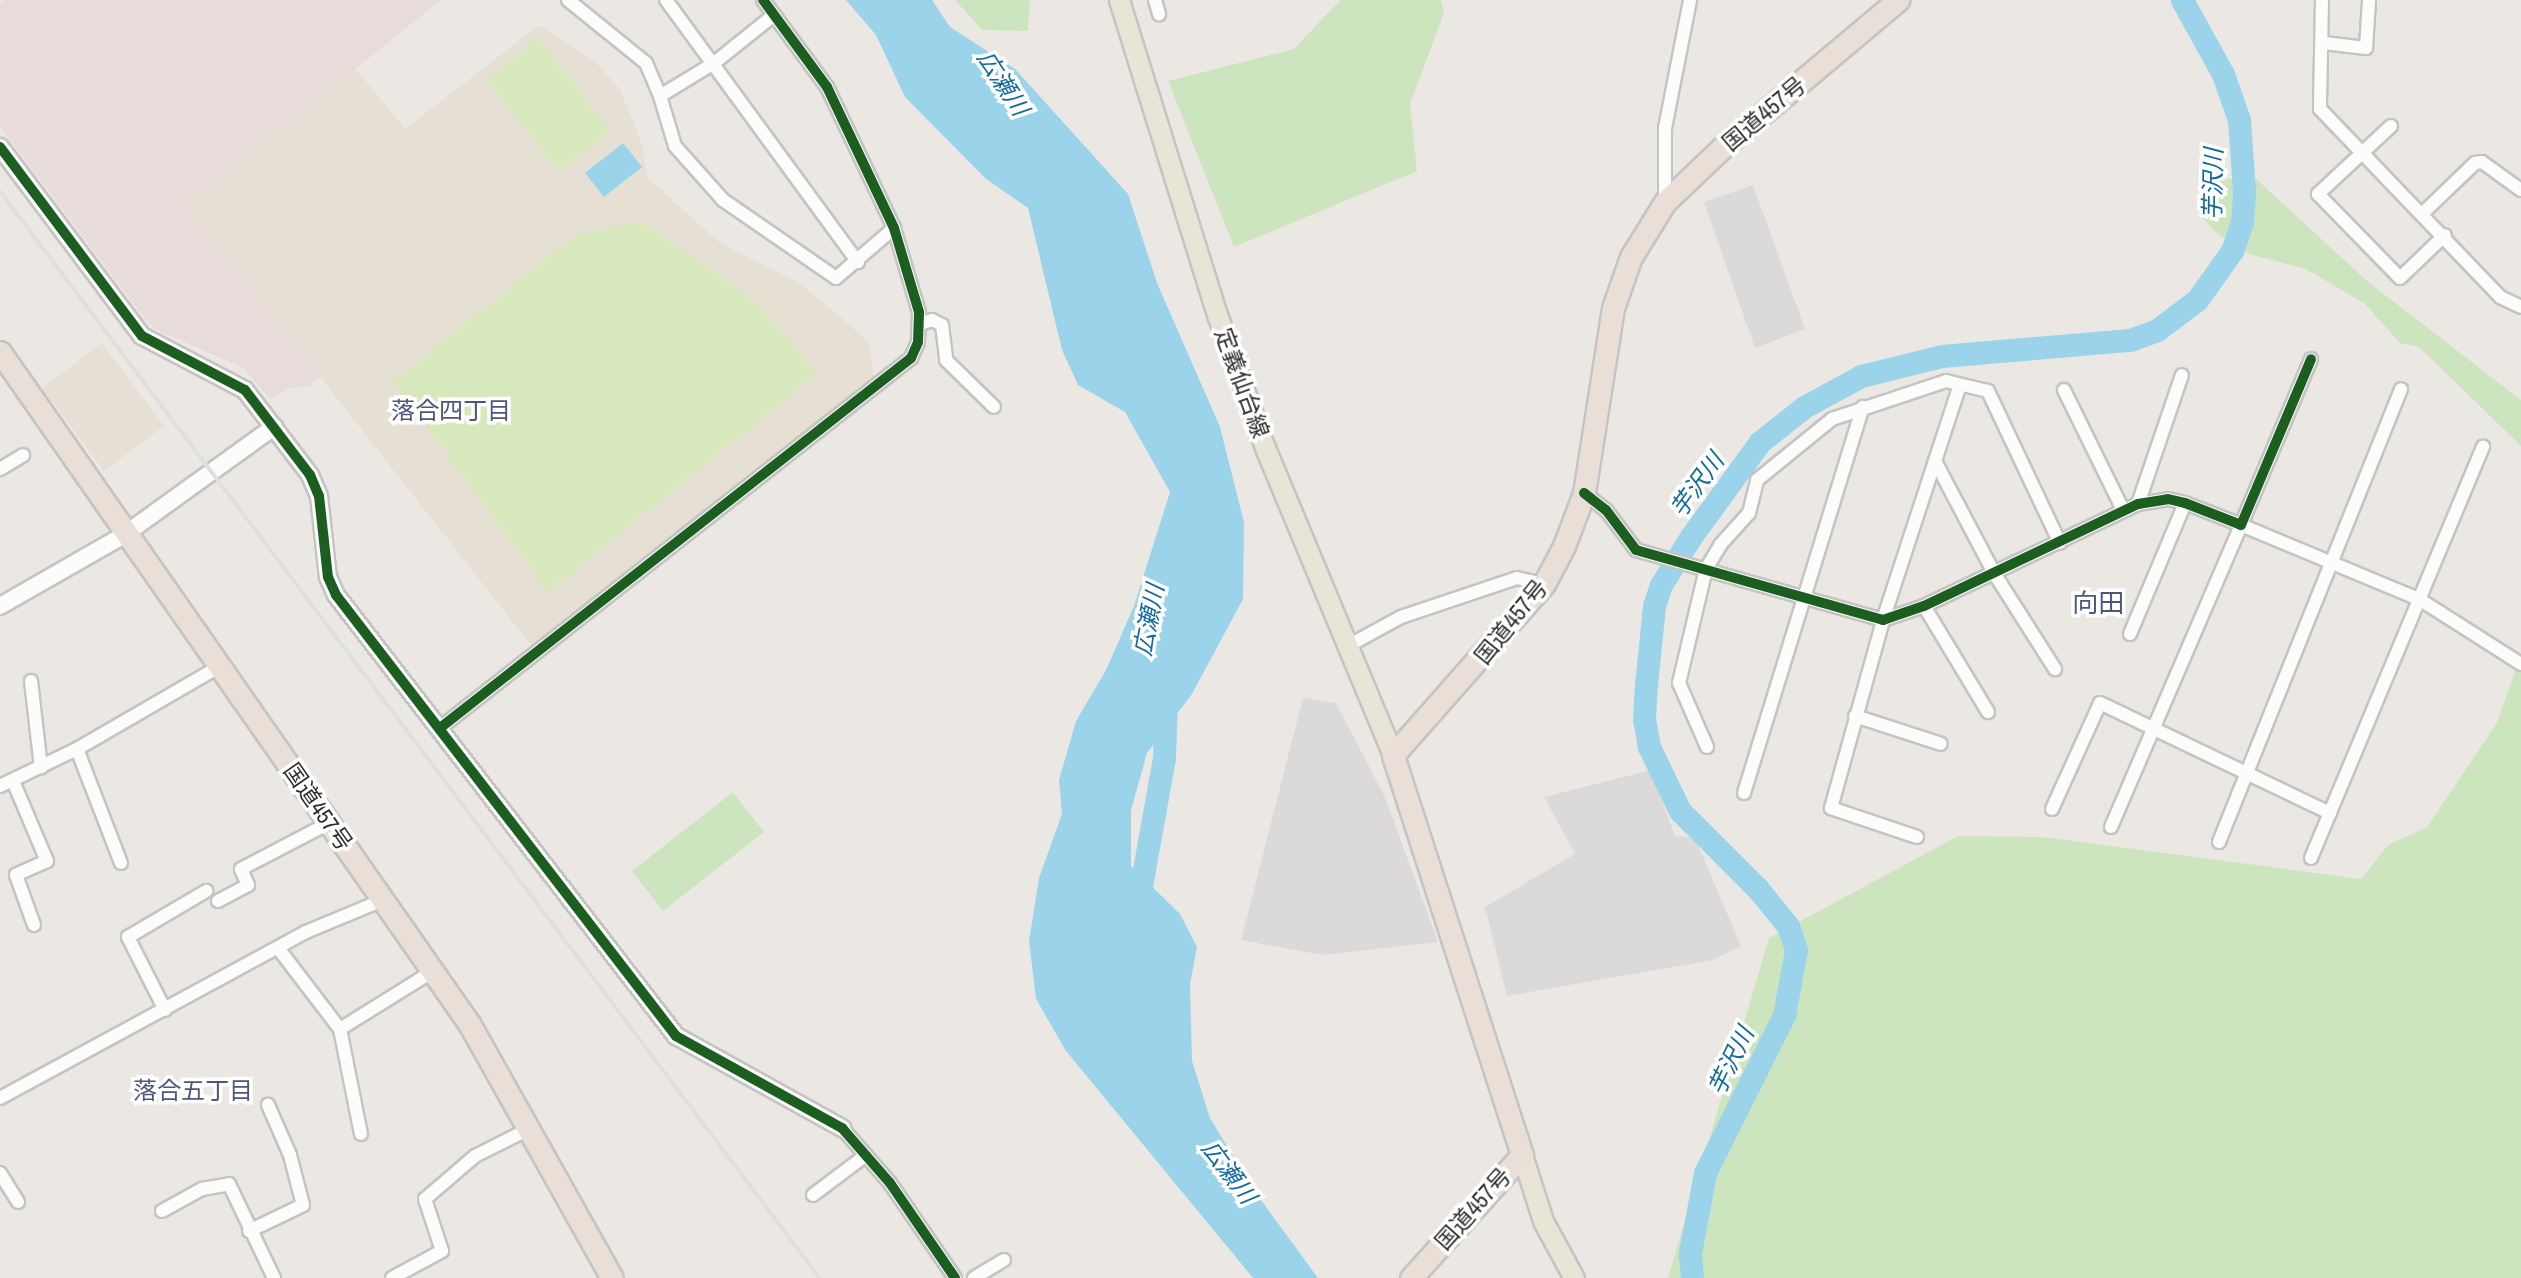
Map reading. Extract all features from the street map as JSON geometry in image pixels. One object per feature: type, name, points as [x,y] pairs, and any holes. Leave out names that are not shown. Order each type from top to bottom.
[{"type":"highway","name":"国道457号","points":[[1414,1275],[1522,1155],[1393,755],[1544,584],[1584,493],[1613,308],[1630,257],[1665,202],[1723,147],[1898,0]]},
{"type":"highway","name":"国道457号","points":[[0,352],[124,535],[220,666],[470,1025],[612,1278]]},
{"type":"main road","name":"定義仙台線","points":[[1119,0],[1218,317],[1346,647],[1393,755]]},
{"type":"main road","points":[[1522,1155],[1543,1221],[1574,1278]]},
{"type":"street","points":[[568,0],[646,63],[660,96],[675,146],[723,201],[836,278],[858,262],[894,228]]},
{"type":"street","points":[[666,0],[858,262]]},
{"type":"street","points":[[440,729],[899,371],[911,358],[920,324],[894,228],[827,87],[763,0]]},
{"type":"street","points":[[1155,0],[1159,14]]},
{"type":"street","points":[[1665,202],[1665,128],[1690,0]]},
{"type":"street","points":[[2322,0],[2320,109],[2364,150],[2500,297],[2521,307]]},
{"type":"street","points":[[2323,43],[2366,48],[2369,0]]},
{"type":"street","points":[[660,96],[714,63],[774,15]]},
{"type":"street","points":[[2390,126],[2318,194],[2400,278],[2445,235]]},
{"type":"street","points":[[0,147],[142,336],[156,348],[229,379],[245,390],[274,427],[310,475],[319,496],[328,577],[336,594],[676,1036],[842,1128],[866,1155],[955,1278]]},
{"type":"street","points":[[2423,212],[2476,163],[2482,162],[2512,188],[2521,190]]},
{"type":"street","points":[[920,324],[932,320],[942,326],[946,360],[994,407]]},
{"type":"street","points":[[2111,827],[2311,359]]},
{"type":"street","points":[[2138,504],[2182,374]]},
{"type":"street","points":[[1707,747],[1679,683],[1703,569],[1749,513],[1757,480],[1832,419],[1939,383],[1988,391],[2060,543]]},
{"type":"street","points":[[1917,837],[1830,808],[1883,620],[1960,385]]},
{"type":"street","points":[[2219,842],[2401,389]]},
{"type":"street","points":[[2064,390],[2123,510]]},
{"type":"street","points":[[1744,793],[1807,597],[1863,407]]},
{"type":"street","points":[[0,606],[124,535],[274,427]]},
{"type":"street","points":[[2312,858],[2483,446]]},
{"type":"street","points":[[0,468],[23,455]]},
{"type":"street","points":[[1935,461],[1994,573],[2055,669]]},
{"type":"street","points":[[1584,493],[1606,510],[1636,550],[1883,620],[1924,606],[2060,543],[2123,510],[2138,504],[2168,499],[2185,503],[2332,560],[2419,599],[2521,664]]},
{"type":"street","points":[[2130,634],[2185,503]]},
{"type":"street","points":[[1346,647],[1401,617],[1517,578],[1544,584]]},
{"type":"street","points":[[1924,606],[1988,712]]},
{"type":"street","points":[[0,786],[77,750],[220,666]]},
{"type":"street","points":[[31,681],[41,767]]},
{"type":"street","points":[[2052,808],[2100,703],[2330,813]]},
{"type":"street","points":[[1855,716],[1941,744]]},
{"type":"street","points":[[77,750],[121,863]]},
{"type":"street","points":[[13,781],[47,861],[16,875],[34,925]]},
{"type":"street","points":[[218,901],[248,885],[241,869],[329,823]]},
{"type":"street","points":[[165,1010],[128,937],[206,891]]},
{"type":"street","points":[[0,1098],[75,1054],[165,1010],[278,948],[383,900]]},
{"type":"street","points":[[278,948],[340,1029],[361,1134]]},
{"type":"street","points":[[340,1029],[433,971]]},
{"type":"street","points":[[249,1231],[303,1205],[290,1155],[268,1105]]},
{"type":"street","points":[[392,1278],[442,1251],[425,1199],[475,1156],[529,1129]]},
{"type":"street","points":[[813,1195],[866,1155]]},
{"type":"street","points":[[0,1173],[18,1202]]},
{"type":"street","points":[[162,1212],[202,1189],[229,1184],[249,1231],[274,1278]]},
{"type":"street","points":[[974,1278],[1004,1260]]},
{"type":"shaded area","points":[[5,0],[441,0],[186,205],[322,376],[309,386],[289,388],[271,400],[243,368],[155,329],[146,320],[0,127],[0,4]]},
{"type":"shaded area","points":[[539,25],[594,61],[620,89],[643,147],[647,177],[720,243],[799,283],[842,318],[869,343],[874,378],[534,649],[185,205],[355,68],[405,129]]},
{"type":"shaded area","points":[[1753,185],[1805,329],[1755,348],[1704,202]]},
{"type":"shaded area","points":[[102,343],[164,426],[104,471],[42,388]]},
{"type":"shaded area","points":[[1303,698],[1336,703],[1385,797],[1438,942],[1322,955],[1241,940]]},
{"type":"shaded area","points":[[1651,770],[1675,836],[1695,838],[1741,946],[1713,960],[1507,996],[1485,907],[1575,854],[1544,797]]},
{"type":"green space","points":[[955,0],[1030,0],[1028,31],[982,30]]},
{"type":"green space","points":[[1340,0],[1441,0],[1444,13],[1410,104],[1417,171],[1234,247],[1168,81],[1294,49]]},
{"type":"green space","points":[[538,38],[611,131],[559,172],[486,80]]},
{"type":"green space","points":[[2253,176],[2367,281],[2521,400],[2521,446],[2419,347],[2400,343],[2365,304],[2306,269],[2249,254],[2215,232],[2202,217],[2202,203],[2215,181]]},
{"type":"green space","points":[[640,220],[758,303],[817,374],[548,592],[393,381],[573,237]]},
{"type":"green space","points":[[2521,654],[2521,1278],[1668,1278],[1769,938],[1958,836],[2043,837],[2361,879],[2388,845],[2427,827],[2497,723]]},
{"type":"green space","points":[[733,792],[764,832],[663,911],[632,871]]},
{"type":"water","points":[[846,0],[932,0],[950,27],[1015,69],[1128,194],[1157,283],[1220,427],[1244,522],[1243,599],[1192,694],[1147,753],[1131,810],[1131,866],[1180,914],[1197,947],[1190,984],[1192,1061],[1210,1118],[1255,1192],[1318,1278],[1253,1278],[1066,1051],[1036,999],[1029,941],[1039,878],[1062,814],[1059,780],[1076,721],[1106,670],[1134,606],[1170,492],[1125,412],[1078,385],[1062,350],[1028,208],[986,179],[905,97],[876,35]]},
{"type":"water","points":[[623,143],[642,167],[604,197],[585,173]]},
{"type":"waterway","name":"芋沢川","points":[[1692,1278],[1690,1253],[1705,1173],[1784,1015],[1796,950],[1788,926],[1758,889],[1680,811],[1649,747],[1644,720],[1646,685],[1654,606],[1661,585],[1690,538],[1760,442],[1804,407],[1861,376],[1942,356],[2130,340],[2157,330],[2197,300],[2232,251],[2242,222],[2244,191],[2239,120],[2223,74],[2182,0]]},
{"type":"waterway","name":"広瀬川","points":[[1137,909],[1164,758],[1166,697]]},
{"type":"railway","points":[[0,191],[820,1278]]},
{"type":"cycle path","points":[[440,728],[911,358],[918,342],[919,312],[894,228],[827,87],[763,0]]},
{"type":"cycle path","points":[[0,147],[142,336],[245,390],[310,475],[319,496],[328,577],[336,595],[676,1036],[842,1128],[890,1183],[955,1278]]},
{"type":"cycle path","points":[[1584,493],[1606,510],[1636,550],[1883,620],[1924,606],[2138,504],[2168,499],[2241,525],[2311,359]]},
{"type":"district","name":"落合四丁目","points":[[451,411]]},
{"type":"district","name":"向田","points":[[2098,603]]},
{"type":"district","name":"落合五丁目","points":[[193,1091]]}]
